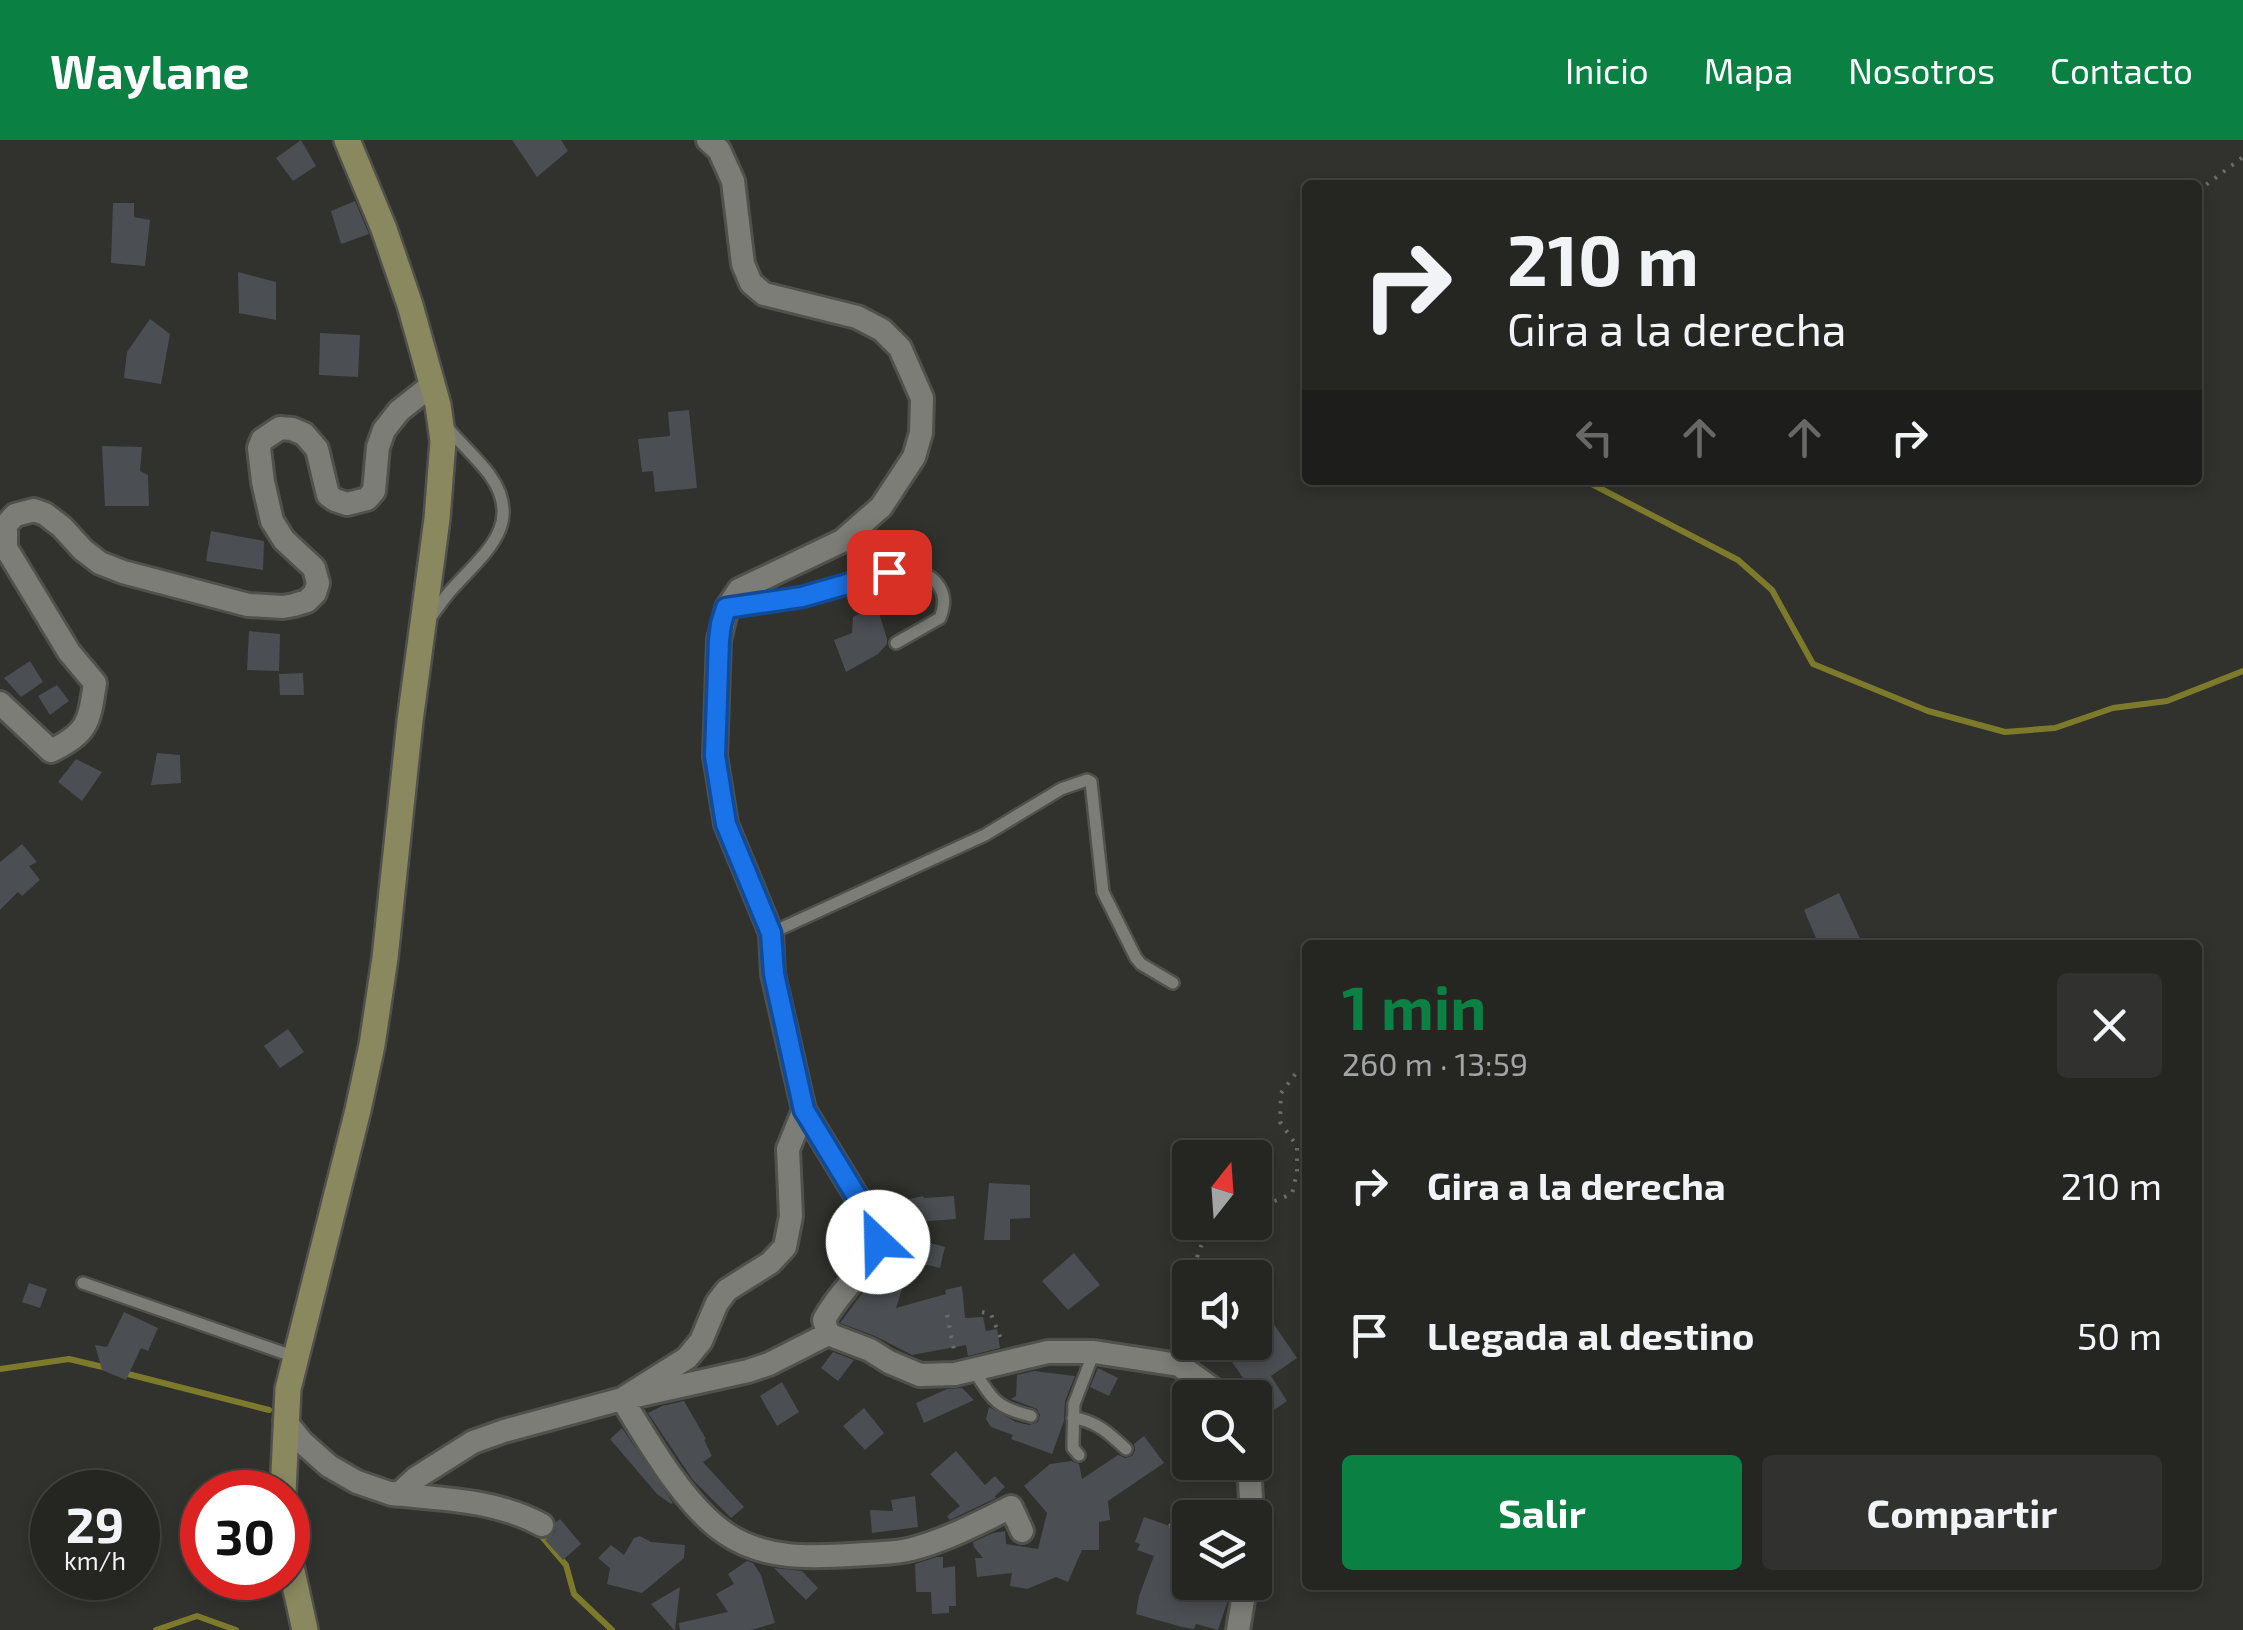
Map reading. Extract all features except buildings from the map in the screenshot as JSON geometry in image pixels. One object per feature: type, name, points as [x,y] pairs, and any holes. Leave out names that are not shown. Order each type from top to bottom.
[{"type":"main road","points":[[284,1470],[285,1421],[294,1357],[372,1046],[437,520],[442,442],[433,384],[384,229],[347,140]]},
{"type":"main road","points":[[298,1600],[304,1630]]},
{"type":"street","points":[[708,140],[719,150],[733,182],[744,264],[752,282],[764,294],[858,317],[882,330],[900,348],[922,398],[921,434],[914,457],[881,506],[842,541],[738,590],[726,608],[719,640],[715,756],[726,824],[771,933],[774,974],[804,1110],[865,1210],[878,1242],[831,1306],[824,1320],[828,1334]]},
{"type":"street","points":[[0,703],[51,750],[70,741],[88,722],[95,683],[69,652],[6,548],[6,525],[15,514],[34,510],[45,514],[82,550],[123,572],[248,605],[294,606],[315,594],[318,583],[314,568],[284,540],[272,520],[262,482],[260,444],[280,428],[304,434],[316,449],[328,495],[346,504],[367,499],[374,491],[378,447],[384,430],[433,384]]},
{"type":"street","points":[[622,1399],[686,1358],[700,1341],[727,1290],[770,1263],[785,1247],[790,1216],[788,1148],[804,1110]]},
{"type":"street","points":[[392,1494],[401,1492],[473,1442],[535,1421],[742,1373],[828,1334],[920,1375],[966,1371],[1048,1352],[1094,1352],[1179,1365],[1200,1380]]},
{"type":"street","points":[[622,1399],[682,1491],[722,1531],[743,1544],[786,1556],[806,1557],[909,1550],[1011,1508],[1022,1531]]},
{"type":"street","points":[[285,1421],[329,1466],[357,1482],[392,1494],[485,1503],[520,1513],[542,1525]]},
{"type":"street","points":[[1238,1630],[1243,1600]]},
{"type":"lane","points":[[422,630],[497,538],[504,518],[504,500],[490,474],[441,419]]},
{"type":"lane","points":[[726,608],[802,597],[889,572],[920,571],[942,590],[945,604],[940,618],[896,644]]},
{"type":"lane","points":[[771,933],[985,836],[1061,789],[1087,780],[1091,782],[1103,892],[1136,958],[1172,983]]},
{"type":"lane","points":[[83,1283],[294,1357]]},
{"type":"lane","points":[[1079,1456],[1073,1448],[1074,1404],[1094,1352]]},
{"type":"lane","points":[[966,1371],[1002,1408],[1031,1416]]},
{"type":"lane","points":[[1073,1418],[1086,1419],[1108,1432],[1126,1450]]},
{"type":"path","points":[[2202,188],[2243,157]]},
{"type":"path","points":[[1272,1203],[1292,1194],[1297,1146],[1280,1122],[1281,1093],[1302,1071]]},
{"type":"path","points":[[982,1312],[991,1314],[1004,1350],[1028,1356]]},
{"type":"path","points":[[947,1315],[966,1371]]},
{"type":"waterway","points":[[1594,485],[1738,560],[1772,590],[1813,664],[1928,711],[2005,732],[2055,728],[2113,708],[2167,701],[2243,671]]},
{"type":"waterway","points":[[0,1369],[69,1359],[107,1368]]},
{"type":"waterway","points":[[124,1373],[269,1410]]},
{"type":"waterway","points":[[538,1532],[566,1565],[574,1594],[612,1630]]},
{"type":"waterway","points":[[156,1630],[197,1616],[236,1630]]},
{"type":"route","points":[[878,1242],[865,1210],[804,1110],[774,974],[771,933],[726,824],[715,756],[719,640],[726,608],[802,597],[889,572]]}]
